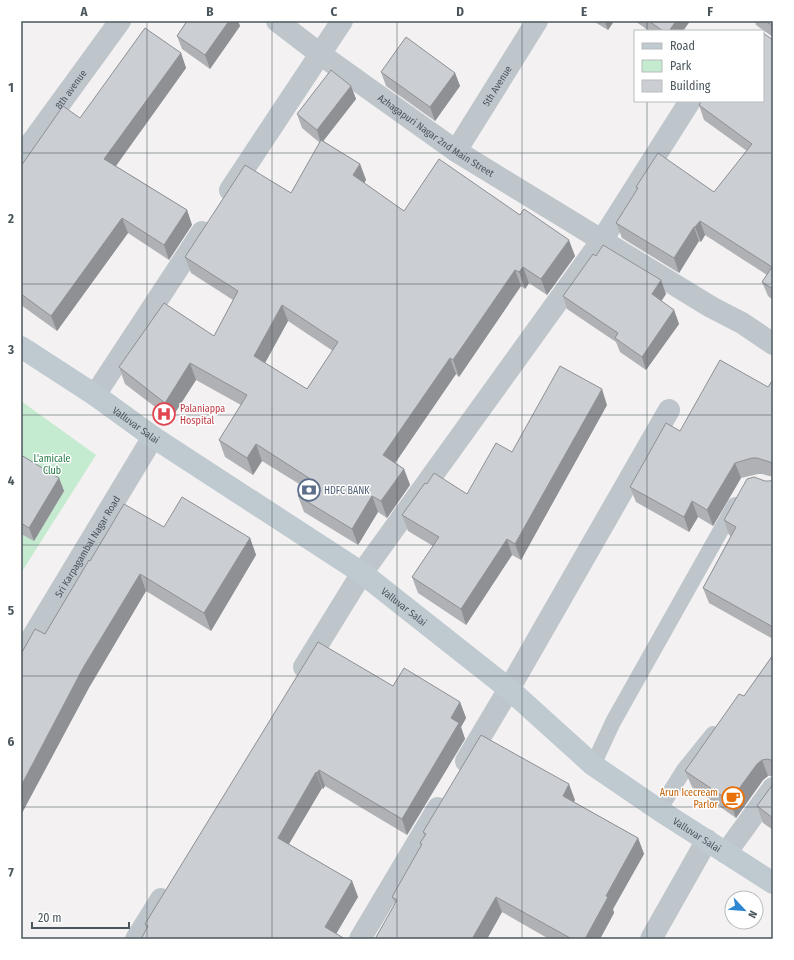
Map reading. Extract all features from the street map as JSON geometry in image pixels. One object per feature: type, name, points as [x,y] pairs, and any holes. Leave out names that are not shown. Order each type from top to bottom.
[{"type":"main road","name":"Valluvar Salai","points":[[21,347],[95,395],[153,437],[362,573],[509,689],[593,765],[773,883]]},
{"type":"street","name":"8th avenue","points":[[21,158],[120,21]]},
{"type":"street","name":"Azhagapuri Nagar 2nd Main Street","points":[[277,21],[320,54],[456,151],[711,307],[742,323],[773,344]]},
{"type":"street","points":[[95,395],[342,21]]},
{"type":"street","name":"5th Avenue","points":[[456,151],[537,21]]},
{"type":"street","points":[[295,682],[362,573],[602,240],[689,102]]},
{"type":"street","points":[[360,939],[509,689],[669,410]]},
{"type":"street","name":"Sri Karpagambal Nagar Road","points":[[21,656],[153,437]]},
{"type":"street","points":[[726,853],[773,788]]},
{"type":"street","points":[[651,939],[707,840]]},
{"type":"street","points":[[136,939],[170,885]]},
{"type":"lane","points":[[593,765],[613,722],[742,493]]},
{"type":"lane","points":[[660,810],[684,770],[723,723]]},
{"type":"green space","name":"L'amicale Club","points":[[21,401],[96,455],[21,573]]},
{"type":"building","points":[[187,21],[229,21],[205,55],[177,36]]},
{"type":"building","points":[[649,21],[676,21],[670,30],[662,30]]},
{"type":"building","points":[[765,21],[773,21],[773,23],[772,25]]},
{"type":"building","points":[[145,28],[181,53],[104,159],[187,210],[164,245],[122,218],[51,316],[21,294],[21,166],[63,106],[80,118]]},
{"type":"building","points":[[764,34],[773,40],[773,289],[762,282],[772,267],[700,221],[694,227],[674,258],[616,223],[638,188],[636,187],[658,153],[714,192],[752,144],[699,105],[701,102],[764,102]]},
{"type":"building","points":[[406,37],[455,73],[430,107],[381,72]]},
{"type":"building","points":[[331,70],[351,86],[317,130],[297,114]]},
{"type":"building","points":[[321,140],[360,164],[353,175],[404,211],[439,159],[520,215],[524,209],[569,240],[541,279],[523,267],[519,272],[515,270],[453,360],[450,358],[383,455],[404,469],[381,501],[372,496],[352,529],[298,496],[309,478],[256,444],[247,458],[219,440],[247,395],[190,363],[165,403],[119,367],[164,303],[214,336],[238,291],[185,257],[245,165],[291,193]],"holes":[[[282,305],[338,342],[307,389],[254,356]]]},
{"type":"building","points":[[603,245],[661,280],[652,294],[674,310],[642,357],[615,338],[618,333],[563,296],[593,254],[596,256]]},
{"type":"building","points":[[720,360],[768,387],[772,381],[773,382],[773,464],[757,458],[735,463],[707,510],[692,501],[684,517],[630,487],[666,423],[680,431]]},
{"type":"building","points":[[560,366],[602,389],[515,544],[507,539],[461,609],[412,577],[439,537],[402,515],[434,473],[467,494],[496,443],[512,452]]},
{"type":"building","points":[[21,455],[59,478],[29,528],[21,523]]},
{"type":"building","points":[[754,477],[765,481],[770,481],[773,479],[773,627],[703,588],[736,527],[724,520],[747,479]]},
{"type":"building","points":[[182,497],[250,538],[204,613],[140,574],[83,668],[21,786],[21,654],[35,629],[45,634],[124,504],[164,527]]},
{"type":"building","points":[[318,642],[393,686],[404,668],[460,702],[451,718],[459,723],[402,819],[319,770],[317,773],[316,772],[278,838],[352,881],[325,927],[345,939],[141,939],[148,926],[145,924]]},
{"type":"building","points":[[773,655],[773,761],[768,759],[762,760],[757,764],[730,801],[685,771],[739,694],[744,696]]},
{"type":"building","points":[[481,735],[569,784],[563,796],[638,838],[606,896],[608,897],[585,939],[572,939],[496,897],[472,939],[375,939],[397,900],[392,897],[422,844],[420,843],[426,834],[423,832]]},
{"type":"building","points":[[773,784],[773,818],[757,806]]},
{"type":"place","name":"Palaniappa Hospital","points":[[164,414]]},
{"type":"place","name":"HDFC BANK","points":[[309,490]]},
{"type":"place","name":"Arun Icecream Parlor","points":[[733,798]]}]
